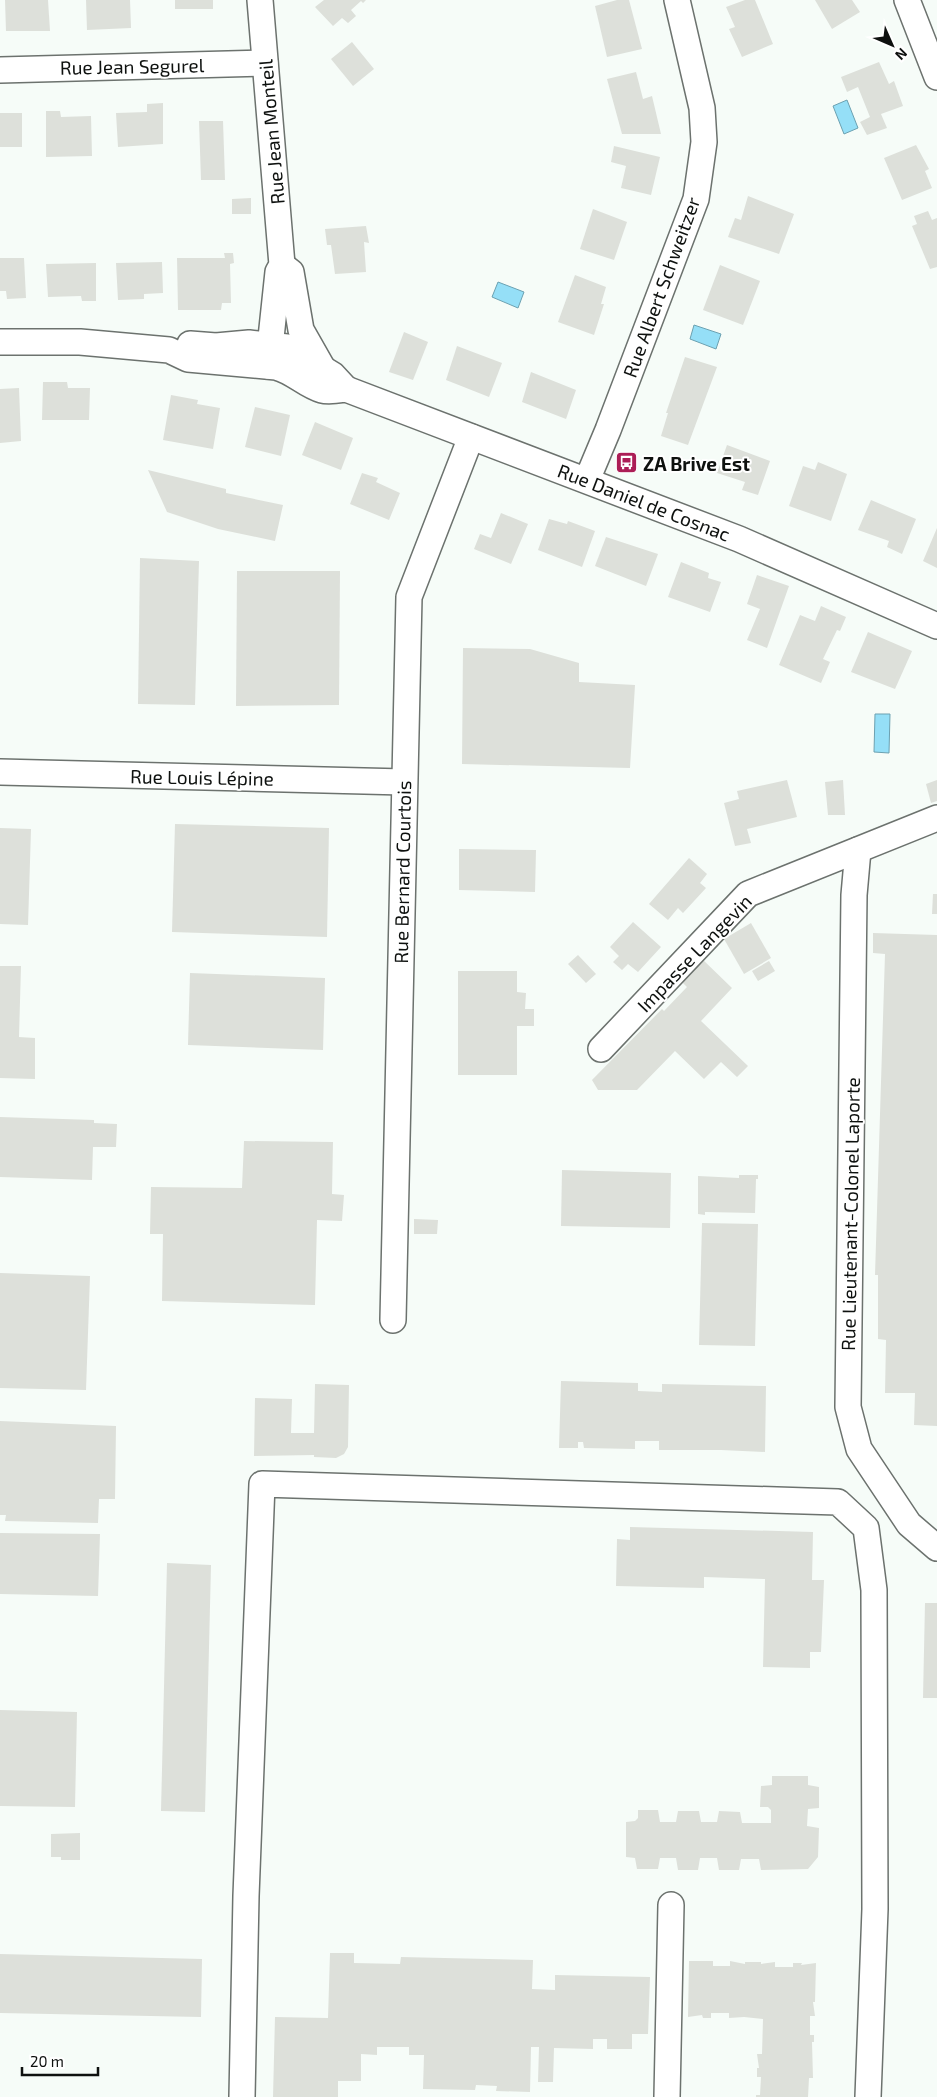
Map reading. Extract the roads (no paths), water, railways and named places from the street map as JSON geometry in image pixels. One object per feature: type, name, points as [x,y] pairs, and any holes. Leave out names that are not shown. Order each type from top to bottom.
[{"type":"street","name":"Rue Jean Monteil","points":[[260,0],[282,265],[278,272],[269,356]]},
{"type":"street","name":"Rue Albert Schweitzer","points":[[587,480],[612,421],[696,199],[704,142],[702,108],[677,0]]},
{"type":"street","points":[[907,0],[937,77]]},
{"type":"street","name":"Rue Jean Segurel","points":[[0,70],[265,63]]},
{"type":"street","name":"Rue Jean Monteil","points":[[282,265],[291,272],[302,330],[324,370]]},
{"type":"street","name":"Rue Daniel de Cosnac","points":[[0,342],[80,342],[169,350],[188,343],[216,346],[249,343],[302,381],[324,391],[346,389]]},
{"type":"street","name":"Rue Daniel de Cosnac","points":[[269,356],[287,348],[333,375],[346,389],[739,539],[937,626]]},
{"type":"street","name":"Rue Bernard Courtois","points":[[392,1320],[408,597],[471,437]]},
{"type":"street","name":"Rue Louis Lépine","points":[[0,772],[404,782]]},
{"type":"street","name":"Impasse Langevin","points":[[600,1049],[748,894],[937,818]]},
{"type":"street","name":"Rue Lieutenant-Colonel Laporte","points":[[858,850],[854,895],[848,1407],[858,1449],[909,1524],[937,1548]]},
{"type":"street","points":[[242,2097],[247,1876],[262,1484],[838,1502],[866,1528],[874,1590],[875,1899],[868,2097]]},
{"type":"street","points":[[667,2097],[671,1905]]},
{"type":"water","points":[[847,100],[858,128],[844,134],[833,106]]},
{"type":"water","points":[[498,282],[524,292],[518,308],[492,297]]},
{"type":"water","points":[[694,325],[721,334],[716,349],[690,339]]},
{"type":"water","points":[[875,714],[890,714],[889,753],[874,752]]},
{"type":"place","name":"ZA Brive Est","points":[[627,463]]}]
